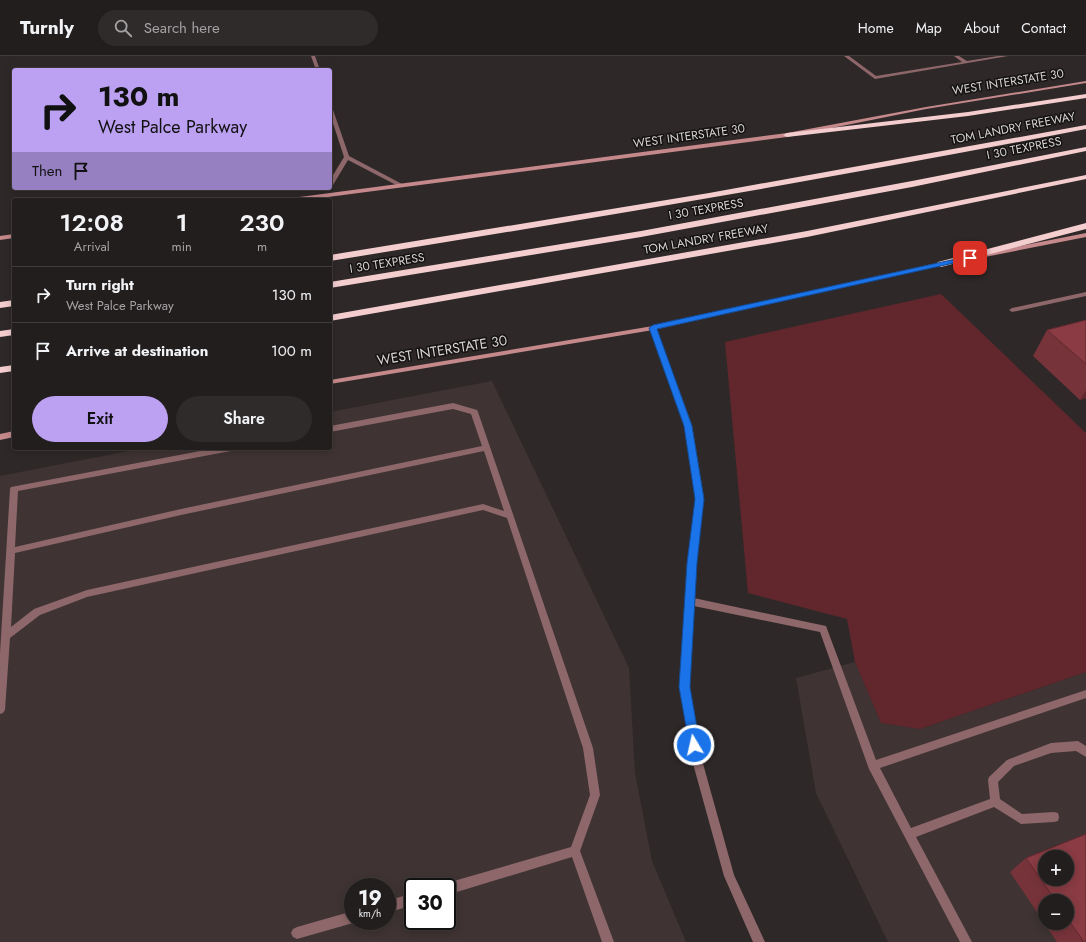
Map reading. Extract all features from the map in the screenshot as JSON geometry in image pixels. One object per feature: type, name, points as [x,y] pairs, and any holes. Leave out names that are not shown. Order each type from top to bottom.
[{"type":"highway","points":[[786,135],[968,114],[1086,96]]},
{"type":"highway","name":"TOM LANDRY FREEWAY","points":[[332,258],[888,166],[1086,127]]},
{"type":"highway","name":"I 30 TEXPRESS","points":[[332,285],[641,234],[912,184],[1086,149]]},
{"type":"highway","name":"TOM LANDRY FREEWAY","points":[[332,318],[776,239],[1086,177]]},
{"type":"highway","points":[[941,264],[1086,226]]},
{"type":"highway","points":[[0,305],[12,304]]},
{"type":"highway","points":[[0,334],[12,332]]},
{"type":"highway","points":[[0,370],[12,368]]},
{"type":"main road","name":"WEST INTERSTATE 30","points":[[308,198],[786,135],[934,106],[1086,82]]},
{"type":"main road","name":"WEST INTERSTATE 30","points":[[332,382],[653,328],[941,264],[1086,235]]},
{"type":"main road","points":[[0,238],[12,236]]},
{"type":"main road","points":[[0,437],[12,434]]},
{"type":"street","points":[[313,56],[317,68]]},
{"type":"street","points":[[846,56],[875,78],[1006,56]]},
{"type":"street","points":[[956,56],[966,63]]},
{"type":"street","points":[[332,113],[347,157],[402,186]]},
{"type":"street","points":[[332,182],[347,157]]},
{"type":"street","points":[[323,196],[327,190]]},
{"type":"street","points":[[1012,310],[1086,294]]},
{"type":"street","points":[[653,328],[688,426],[700,499],[692,563],[684,687],[697,760],[729,876],[759,942]]},
{"type":"street","points":[[332,429],[453,406],[474,412],[588,748],[595,795],[574,851],[608,942]]},
{"type":"street","points":[[11,551],[181,512],[487,448]]},
{"type":"street","points":[[0,710],[6,636],[14,489],[220,450]]},
{"type":"street","points":[[6,636],[37,612],[87,594],[484,507],[510,516]]},
{"type":"street","points":[[690,601],[823,629],[873,766],[966,942]]},
{"type":"street","points":[[873,766],[1086,694]]},
{"type":"street","points":[[995,802],[993,780],[1011,763],[1051,748],[1078,746],[1086,752]]},
{"type":"street","points":[[909,834],[995,802]]},
{"type":"street","points":[[995,802],[1021,819],[1054,817]]},
{"type":"street","points":[[456,886],[574,851]]},
{"type":"street","points":[[297,933],[344,920]]},
{"type":"shaded area","points":[[941,294],[1086,433],[1086,672],[920,729],[881,723],[855,662],[847,619],[748,593],[725,342]]},
{"type":"shaded area","points":[[492,381],[629,668],[635,773],[652,861],[686,942],[0,942],[0,476],[134,450],[332,450],[332,412]]},
{"type":"shaded area","points":[[855,662],[881,723],[920,729],[1086,672],[1086,942],[888,942],[816,793],[796,678]]},
{"type":"building","points":[[1086,320],[1086,364],[1047,330]]},
{"type":"building","points":[[1086,834],[1086,942],[1084,942],[1074,928],[1074,894],[1051,894],[1046,886],[1074,886],[1074,850],[1046,850]]},
{"type":"building","points":[[1038,853],[1038,875],[1026,858]]},
{"type":"route","points":[[694,745],[684,687],[692,563],[700,499],[688,426],[653,328],[970,258]]}]
